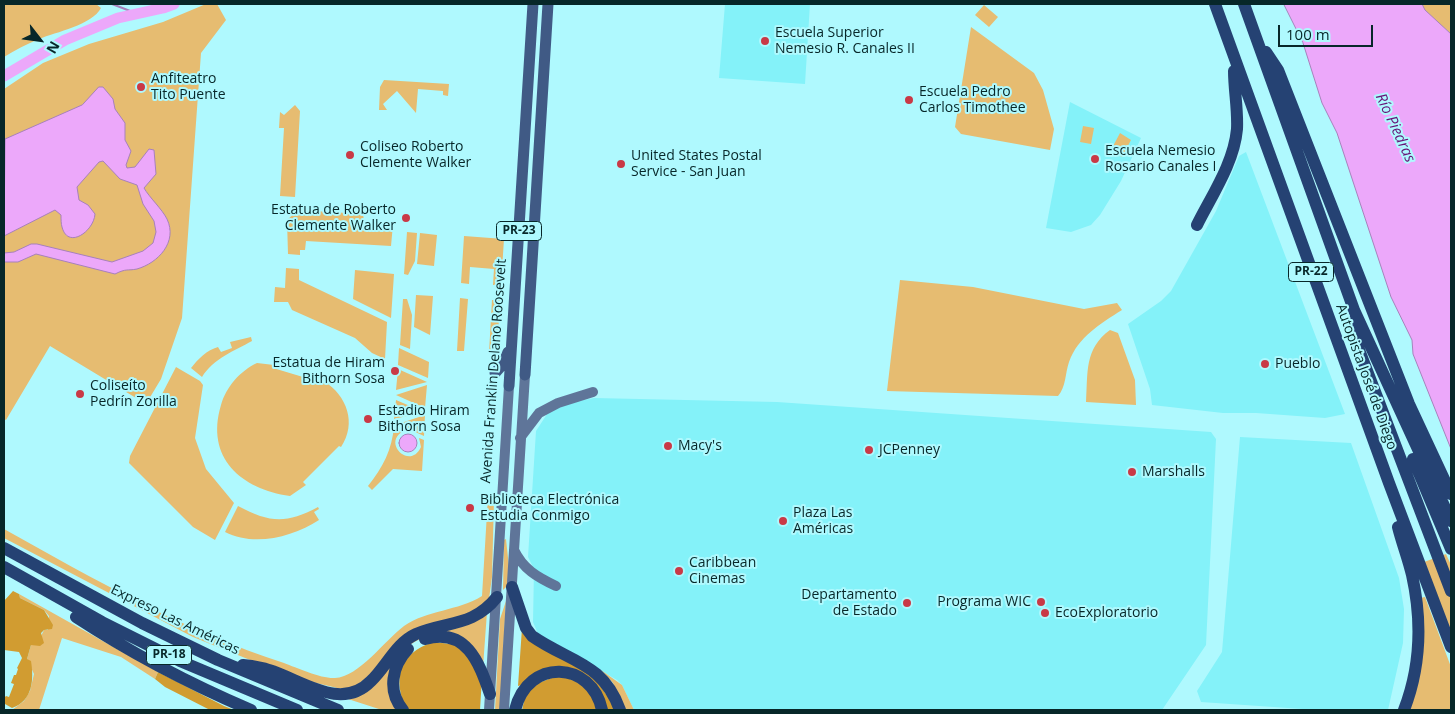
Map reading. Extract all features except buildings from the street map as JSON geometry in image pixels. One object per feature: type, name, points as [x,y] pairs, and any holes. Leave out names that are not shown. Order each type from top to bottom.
[{"type":"highway","name":"Autopista José de Diego","points":[[1215,4],[1234,61],[1451,647]]},
{"type":"highway","name":"Autopista José de Diego","points":[[1244,4],[1354,310],[1388,389],[1451,521]]},
{"type":"highway","points":[[1255,37],[1278,70],[1409,404],[1451,494]]},
{"type":"highway","points":[[1197,225],[1228,163],[1235,141],[1237,115],[1234,61]]},
{"type":"highway","points":[[1354,310],[1356,342],[1383,408],[1415,502],[1451,591]]},
{"type":"highway","points":[[1388,389],[1400,430],[1451,549]]},
{"type":"highway","points":[[1389,483],[1412,574],[1418,613],[1419,646],[1415,672],[1404,710]]},
{"type":"highway","name":"Expreso Las Américas","points":[[4,548],[142,623],[218,660],[338,710]]},
{"type":"highway","name":"PR-18","points":[[4,567],[102,622],[180,661],[297,710]]},
{"type":"highway","points":[[512,587],[526,628],[532,636],[596,672],[613,691],[620,710]]},
{"type":"highway","points":[[46,590],[71,614],[112,640],[175,674],[251,710]]},
{"type":"highway","points":[[218,660],[268,670],[329,693],[352,694],[372,681],[406,641],[422,632],[463,622],[488,608],[497,597]]},
{"type":"highway","points":[[403,710],[394,692],[393,677],[398,662],[412,645],[435,637],[452,639],[472,652],[481,668],[490,694]]},
{"type":"highway","points":[[515,710],[522,690],[531,680],[546,673],[560,672],[575,676],[584,682],[598,698],[602,710]]},
{"type":"main road","name":"Avenida Franklin Delano Roosevelt","points":[[489,710],[533,4]]},
{"type":"main road","name":"PR-23","points":[[504,710],[548,4]]},
{"type":"main road","points":[[495,372],[507,357],[512,336]]},
{"type":"main road","points":[[520,438],[539,413],[558,403],[593,392]]},
{"type":"main road","points":[[514,550],[519,561],[529,571],[556,586]]},
{"type":"shaded area","points":[[4,4],[96,4],[101,8],[90,19],[46,36],[4,57]]},
{"type":"shaded area","points":[[206,4],[217,4],[226,20],[201,53],[182,318],[161,379],[146,404],[50,346],[6,420],[4,419],[4,89],[43,63],[89,44],[163,22]]},
{"type":"shaded area","name":"Escuela Superior Nemesio R. Canales II","points":[[725,4],[810,4],[805,84],[719,78]]},
{"type":"shaded area","points":[[1422,4],[1451,4],[1451,34],[1424,10]]},
{"type":"shaded area","points":[[984,5],[998,17],[989,27],[975,15]]},
{"type":"shaded area","points":[[971,27],[1034,73],[1043,90],[1054,129],[1050,150],[961,134],[955,127]]},
{"type":"shaded area","points":[[384,80],[449,84],[448,96],[443,95],[443,91],[418,89],[416,113],[397,91],[383,104],[387,110],[379,110],[380,87]]},
{"type":"shaded area","name":"Escuela Nemesio Rosario Canales I","points":[[1070,102],[1141,138],[1121,181],[1100,215],[1091,225],[1071,232],[1046,228]]},
{"type":"shaded area","points":[[295,105],[300,111],[295,197],[280,196],[284,128],[279,128],[280,112],[284,115]]},
{"type":"shaded area","points":[[1083,126],[1094,128],[1091,144],[1080,142]]},
{"type":"shaded area","points":[[1120,133],[1131,140],[1122,157],[1111,150]]},
{"type":"shaded area","points":[[1246,152],[1345,414],[1325,418],[1256,413],[1223,413],[1152,405],[1150,389],[1128,324],[1161,301],[1171,291],[1216,211],[1239,156]]},
{"type":"shaded area","points":[[298,210],[363,214],[364,221],[369,229],[393,224],[391,246],[306,241],[305,250],[300,250],[300,255],[288,254],[287,220]]},
{"type":"shaded area","points":[[407,232],[417,233],[415,261],[408,275],[404,274]]},
{"type":"shaded area","points":[[420,233],[437,235],[434,266],[417,264]]},
{"type":"shaded area","points":[[464,236],[504,239],[501,285],[493,285],[494,269],[470,267],[469,284],[461,283]]},
{"type":"shaded area","points":[[286,268],[299,269],[299,280],[387,322],[385,359],[372,353],[355,338],[292,310],[288,302],[274,302],[275,287],[285,288]]},
{"type":"shaded area","points":[[355,270],[394,274],[391,318],[353,299]]},
{"type":"shaded area","points":[[900,280],[973,287],[1084,309],[1117,303],[1122,310],[1091,332],[1078,345],[1069,362],[1064,384],[1058,396],[887,391]]},
{"type":"shaded area","points":[[416,295],[433,296],[430,335],[414,327]]},
{"type":"shaded area","points":[[460,298],[468,299],[464,351],[457,351]]},
{"type":"shaded area","points":[[403,299],[407,299],[412,315],[410,349],[400,345]]},
{"type":"shaded area","points":[[492,300],[500,300],[497,353],[489,353]]},
{"type":"shaded area","points":[[1110,330],[1118,333],[1135,380],[1136,405],[1086,402],[1089,362],[1092,353],[1102,337]]},
{"type":"shaded area","points":[[251,337],[252,341],[218,360],[202,377],[191,368],[210,350],[218,347],[221,352],[232,348],[230,342]]},
{"type":"shaded area","points":[[399,348],[429,362],[428,378],[398,365]]},
{"type":"shaded area","points":[[257,363],[274,365],[273,368],[323,383],[324,381],[339,394],[347,411],[348,429],[341,447],[339,446],[303,482],[306,485],[290,496],[256,486],[242,478],[231,468],[223,455],[218,441],[217,424],[226,392],[239,375]]},
{"type":"shaded area","points":[[176,367],[200,381],[203,385],[195,438],[206,469],[234,503],[215,540],[193,527],[129,463],[130,456]]},
{"type":"shaded area","points":[[398,369],[427,382],[396,390]]},
{"type":"shaded area","points":[[427,385],[425,408],[396,395]]},
{"type":"shaded area","name":"Plaza Las Américas","points":[[594,398],[777,402],[1211,432],[1216,439],[1206,645],[1162,710],[634,710],[622,685],[617,680],[538,634],[533,622],[534,569],[528,557],[536,431],[549,411],[568,403]]},
{"type":"shaded area","points":[[396,400],[424,412],[394,419]]},
{"type":"shaded area","points":[[425,415],[424,436],[398,424]]},
{"type":"shaded area","points":[[394,426],[404,431],[395,442],[396,447],[405,455],[416,454],[421,447],[419,438],[424,440],[422,471],[393,469],[372,490],[368,486],[386,458]]},
{"type":"shaded area","points":[[1240,437],[1351,443],[1399,578],[1404,609],[1403,643],[1388,710],[1317,710],[1201,702],[1197,691],[1222,652]]},
{"type":"shaded area","points":[[491,494],[494,499],[492,577],[489,599],[474,613],[429,627],[350,691],[295,678],[193,637],[4,538],[4,529],[106,585],[211,636],[310,673],[335,678],[344,676],[362,665],[404,626],[432,613],[463,605],[482,596],[488,496]]},
{"type":"shaded area","points":[[238,506],[260,516],[278,519],[287,519],[307,513],[318,507],[319,509],[314,512],[319,520],[285,535],[273,538],[248,539],[225,532]]},
{"type":"shaded area","points":[[506,539],[509,567],[508,585],[503,590],[504,540]]},
{"type":"shaded area","points":[[1446,554],[1451,565],[1451,634],[1424,562]]},
{"type":"shaded area","points":[[13,591],[19,594],[20,598],[44,610],[53,625],[52,629],[44,630],[41,633],[44,643],[40,646],[31,645],[27,659],[31,661],[32,668],[30,689],[24,700],[12,708],[5,704],[4,698],[6,696],[9,697],[14,684],[11,683],[22,658],[19,652],[4,650],[4,601]]},
{"type":"shaded area","points":[[19,594],[158,672],[155,679],[121,657],[62,638],[39,710],[12,710],[24,701],[30,691],[34,674],[27,659],[31,645],[41,636],[44,630],[48,630],[49,616],[44,610],[20,598]]},
{"type":"shaded area","points":[[1425,597],[1451,667],[1451,710],[1407,710],[1420,598]]},
{"type":"shaded area","points":[[506,601],[500,710],[495,710],[500,619]]},
{"type":"shaded area","points":[[487,612],[483,667],[470,647],[454,637],[435,635],[417,640],[402,652],[412,641],[430,633],[465,625]]},
{"type":"shaded area","points":[[522,628],[590,671],[617,710],[606,710],[568,671],[518,686]]},
{"type":"shaded area","points":[[433,642],[460,645],[482,677],[480,710],[406,710],[400,688],[402,669],[412,653]]},
{"type":"shaded area","points":[[402,652],[393,668],[391,688],[399,710],[382,710],[348,699],[367,691]]},
{"type":"shaded area","points":[[601,670],[622,685],[634,710],[624,710],[613,683]]},
{"type":"shaded area","points":[[158,672],[234,710],[210,710],[165,687],[155,679]]},
{"type":"shaded area","points":[[559,675],[584,687],[591,696],[597,710],[522,710],[525,697],[531,686]]},
{"type":"water","points":[[1284,4],[1422,4],[1425,10],[1451,34],[1451,449],[1413,354],[1412,340],[1391,297],[1337,133],[1322,103],[1303,43]]},
{"type":"water","points":[[99,87],[103,87],[113,99],[115,109],[125,123],[125,140],[131,151],[126,165],[127,168],[135,167],[149,149],[154,150],[156,174],[144,188],[167,219],[170,228],[168,243],[159,257],[152,262],[137,269],[125,270],[115,274],[36,254],[18,262],[4,262],[4,253],[14,252],[31,244],[112,262],[143,251],[153,243],[156,232],[154,221],[143,204],[137,185],[120,179],[103,161],[99,162],[77,187],[79,200],[88,205],[95,214],[94,220],[86,232],[75,237],[65,234],[61,223],[61,215],[55,210],[4,236],[5,139],[82,105]]},
{"type":"water","points":[[408,434],[414,437],[417,443],[414,449],[408,452],[402,449],[399,443],[402,437]]},
{"type":"waterway","points":[[112,4],[138,14]]},
{"type":"waterway","name":"Río Piedras","points":[[4,76],[65,40],[118,18],[174,4]]},
{"type":"place","name":"Escuela Superior Nemesio R. Canales II","points":[[765,41]]},
{"type":"place","name":"Anfiteatro Tito Puente","points":[[141,87]]},
{"type":"place","name":"Escuela Pedro Carlos Timothee","points":[[909,100]]},
{"type":"place","name":"Coliseo Roberto Clemente Walker","points":[[350,155]]},
{"type":"place","name":"Escuela Nemesio Rosario Canales I","points":[[1095,159]]},
{"type":"place","name":"United States Postal Service - San Juan","points":[[621,164]]},
{"type":"place","name":"Estatua de Roberto Clemente Walker","points":[[406,218]]},
{"type":"place","name":"Pueblo","points":[[1265,364]]},
{"type":"place","name":"Estatua de Hiram Bithorn Sosa","points":[[395,371]]},
{"type":"place","name":"Coliseíto Pedrín Zorilla","points":[[80,394]]},
{"type":"place","name":"Estadio Hiram Bithorn Sosa","points":[[368,419]]},
{"type":"place","name":"Macy's","points":[[668,446]]},
{"type":"place","name":"JCPenney","points":[[869,450]]},
{"type":"place","name":"Marshalls","points":[[1132,472]]},
{"type":"place","name":"Biblioteca Electrónica Estudia Conmigo","points":[[470,508]]},
{"type":"place","name":"Plaza Las Américas","points":[[783,521]]},
{"type":"place","name":"Caribbean Cinemas","points":[[679,571]]},
{"type":"place","name":"Programa WIC","points":[[1041,602]]},
{"type":"place","name":"Departamento de Estado","points":[[907,603]]},
{"type":"place","name":"EcoExploratorio","points":[[1045,613]]}]
